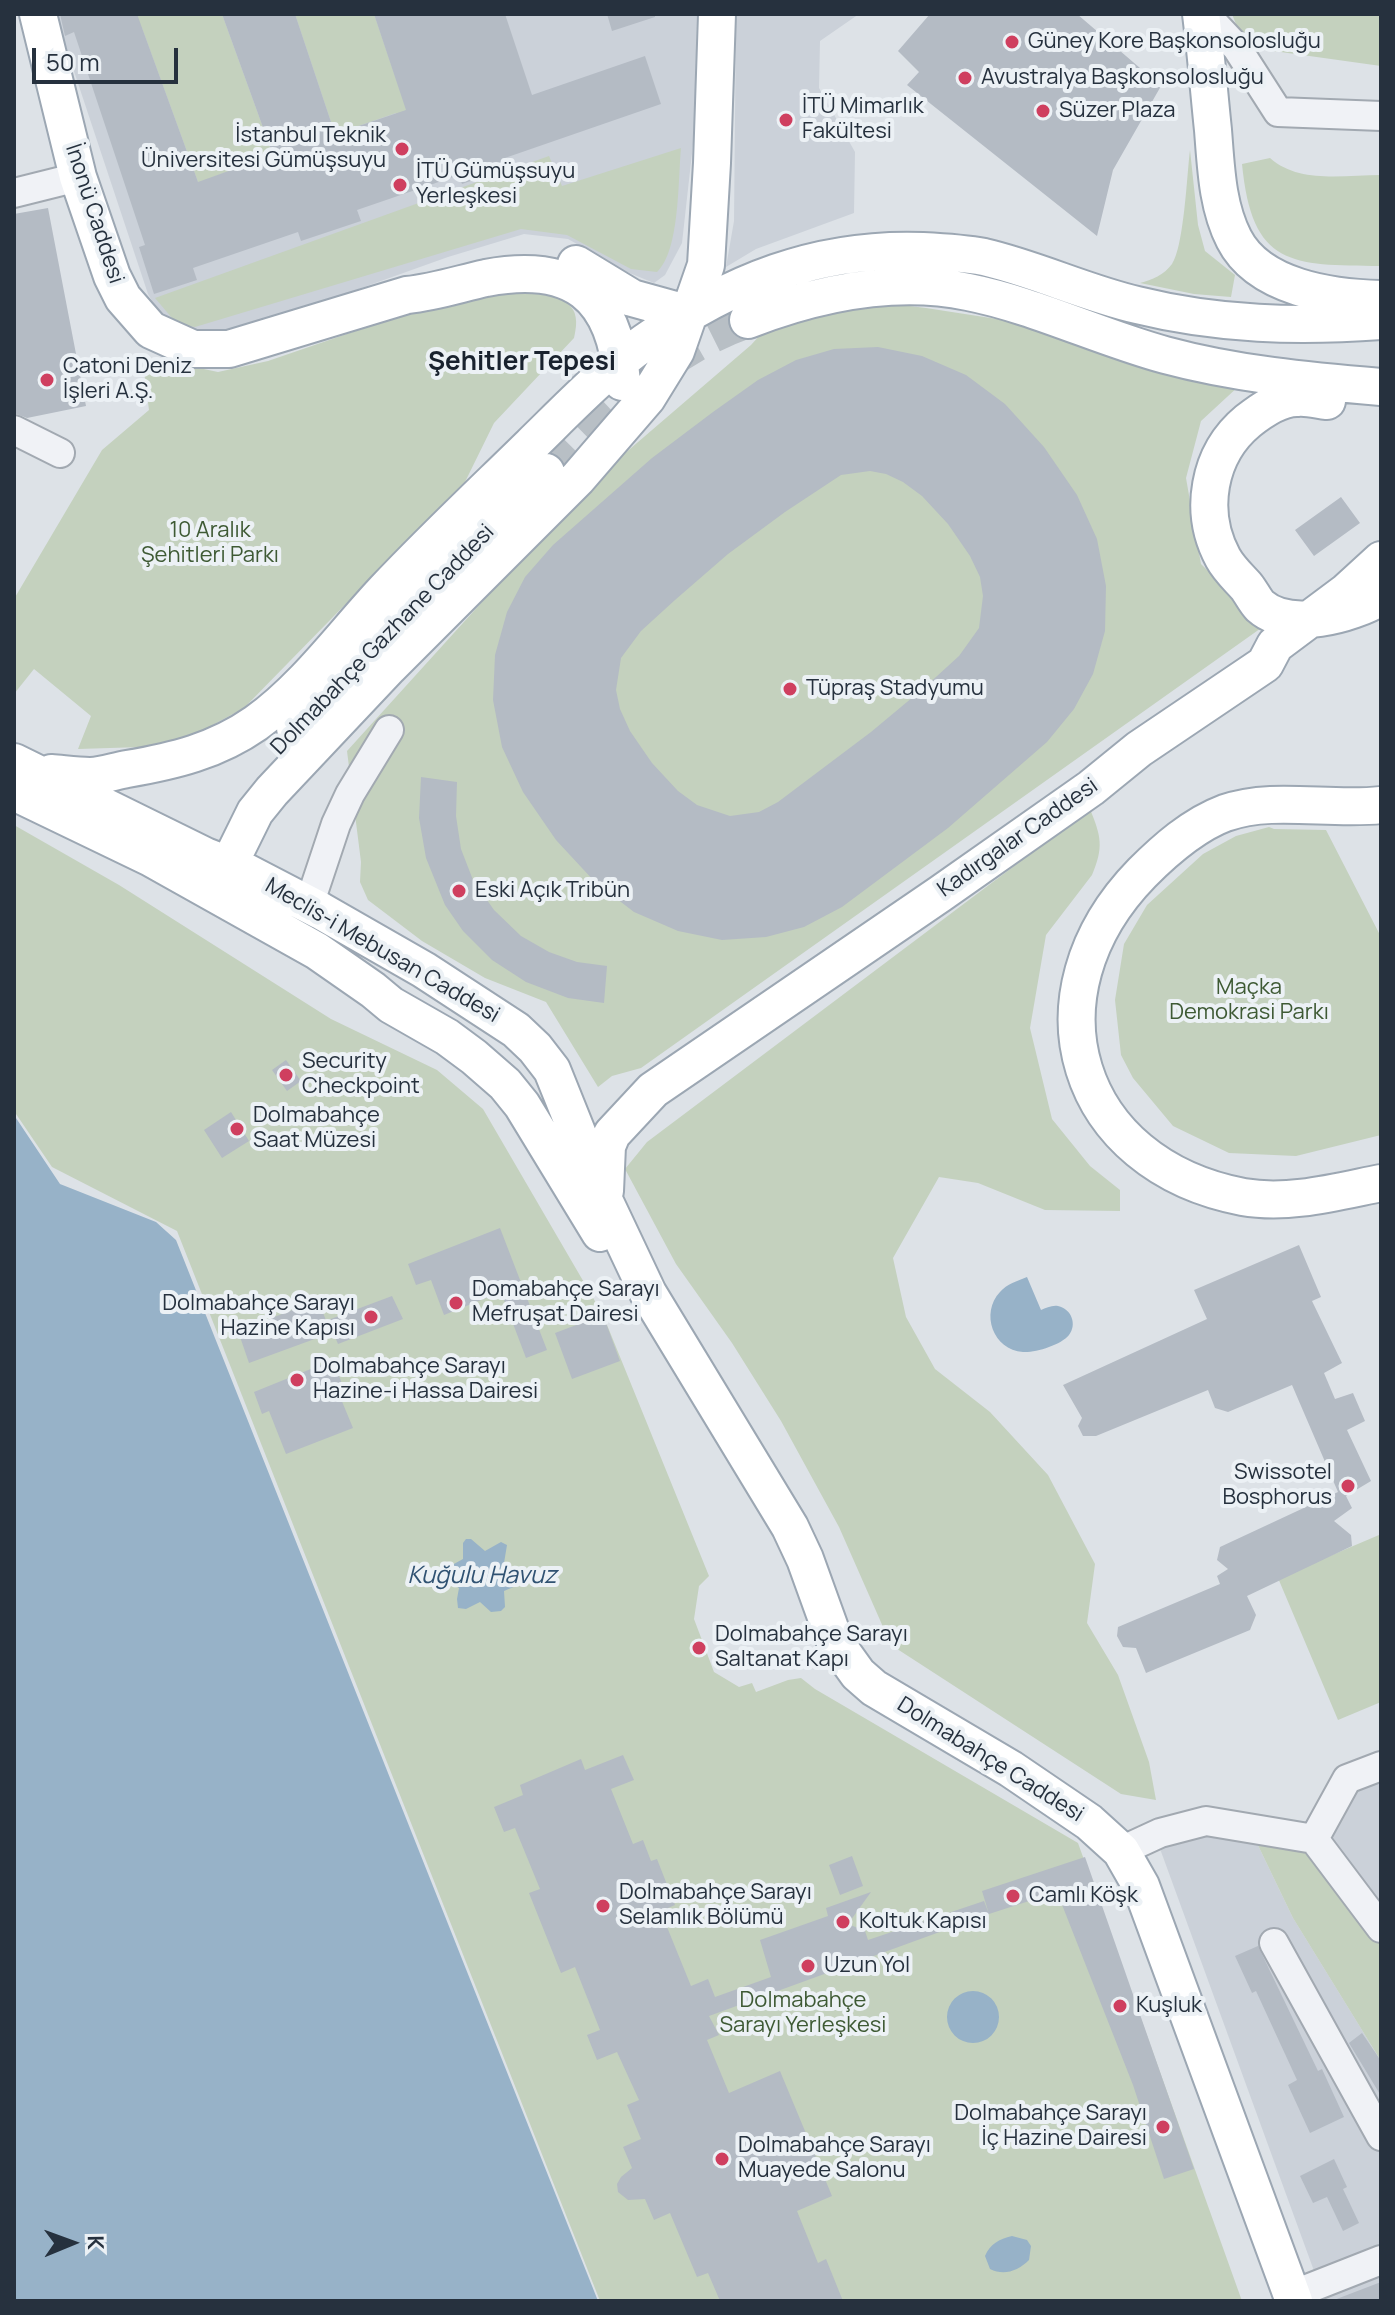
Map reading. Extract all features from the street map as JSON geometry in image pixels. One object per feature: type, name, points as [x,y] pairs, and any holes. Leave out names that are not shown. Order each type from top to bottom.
[{"type":"main road","name":"İnonü Caddesi","points":[[38,14],[78,177],[112,276],[123,298],[151,330],[193,349],[214,350],[251,344],[407,295],[446,274],[536,253],[557,256],[578,265],[641,302],[690,314]]},
{"type":"main road","points":[[209,873],[290,772],[389,667],[578,478],[647,398],[676,351],[706,265],[717,14]]},
{"type":"main road","points":[[1203,14],[1216,176],[1224,216],[1235,241],[1246,256],[1280,279],[1315,292],[1381,299]]},
{"type":"main road","points":[[93,776],[174,762],[228,740],[256,723],[282,701],[384,591],[477,498],[619,362],[731,289],[795,265],[855,253],[898,250],[963,253],[1138,305],[1196,317],[1249,324],[1381,321]]},
{"type":"main road","name":"İnonü Caddesi","points":[[407,295],[429,293],[486,278],[527,273],[558,277],[585,290],[599,305],[611,330],[619,362],[622,394],[612,432],[600,451]]},
{"type":"main road","points":[[748,320],[781,307],[835,294],[902,285],[932,287],[994,298],[1125,344],[1194,362],[1254,373],[1381,387]]},
{"type":"main road","points":[[1381,404],[1297,398],[1280,401],[1260,412],[1236,431],[1219,455],[1208,508],[1222,557],[1235,577],[1266,610],[1283,619],[1297,621],[1311,618],[1381,560]]},
{"type":"main road","name":"Dolmabahçe Gazhane Caddesi","points":[[209,873],[245,792],[286,738],[546,472]]},
{"type":"main road","points":[[1367,603],[1381,582]]},
{"type":"main road","name":"Kadırgalar Caddesi","points":[[605,1202],[607,1146],[612,1134],[653,1090],[940,894],[1091,788],[1139,749],[1265,664],[1275,645],[1311,618],[1367,603]]},
{"type":"main road","points":[[22,776],[93,776],[147,783],[206,770],[255,748],[309,714]]},
{"type":"main road","name":"Meclis-i Mebusan Caddesi","points":[[22,776],[138,851],[209,873],[391,1005],[447,1037],[505,1084],[536,1127],[602,1236],[648,1293]]},
{"type":"main road","points":[[1381,805],[1252,806],[1223,814],[1200,825],[1153,861],[1106,917],[1090,949],[1079,983],[1076,1016],[1078,1052],[1097,1100],[1133,1146],[1150,1160],[1199,1184],[1245,1197],[1298,1199],[1381,1183]]},
{"type":"main road","points":[[1381,818],[1251,819],[1202,838],[1168,866],[1127,912],[1105,949],[1095,980],[1091,1015],[1096,1052],[1116,1095],[1144,1132],[1178,1158],[1223,1175],[1259,1181],[1310,1179],[1381,1165]]},
{"type":"main road","name":"Meclis-i Mebusan Caddesi","points":[[209,873],[246,872],[309,905],[424,970],[516,1030],[535,1048],[552,1070],[605,1202],[648,1293]]},
{"type":"main road","points":[[330,958],[388,980],[451,1016],[488,1038],[564,1097]]},
{"type":"main road","name":"Kadırgalar Caddesi","points":[[564,1097],[585,1103],[611,1104],[653,1090]]},
{"type":"main road","name":"Dolmabahçe Caddesi","points":[[648,1293],[790,1527],[835,1642],[858,1674],[896,1702],[1054,1796],[1121,1851],[1141,1886],[1293,2298]]},
{"type":"street","points":[[1203,14],[1237,48],[1278,112],[1381,116]]},
{"type":"street","points":[[14,193],[78,177]]},
{"type":"street","points":[[14,430],[60,453]]},
{"type":"street","points":[[309,905],[341,814],[389,730]]},
{"type":"street","points":[[1314,1839],[1347,1779],[1381,1766]]},
{"type":"street","points":[[1121,1851],[1160,1833],[1206,1821],[1314,1839],[1381,1928]]},
{"type":"street","points":[[1274,1943],[1381,2136]]},
{"type":"street","points":[[1293,2298],[1381,2260]]},
{"type":"shaded area","name":"İTÜ Gümüşsuyu Yerleşkesi","points":[[55,14],[697,14],[694,135],[682,243],[665,275],[654,283],[627,272],[568,239],[524,234],[448,257],[255,326],[209,337],[161,316],[148,294]]},
{"type":"shaded area","name":"İTÜ Mimarlık Fakültesi","points":[[736,14],[859,14],[820,41],[819,88],[855,152],[854,213],[756,249],[726,267],[734,221]]},
{"type":"shaded area","points":[[1381,1775],[1381,1917],[1325,1838],[1351,1787]]},
{"type":"shaded area","points":[[1206,1828],[1254,1837],[1293,1918],[1381,2061],[1381,2301],[1325,2301],[1159,1846]]},
{"type":"green space","points":[[133,14],[222,14],[273,155],[213,177],[210,215],[142,28]]},
{"type":"green space","points":[[295,14],[374,14],[416,138],[406,141],[396,113],[335,134]]},
{"type":"green space","points":[[1232,14],[1381,14],[1381,66],[1245,47]]},
{"type":"green space","points":[[681,148],[674,232],[665,262],[657,272],[631,269],[567,235],[521,229],[195,327],[177,324],[155,298],[549,156],[562,186]]},
{"type":"green space","points":[[1190,150],[1198,225],[1205,251],[1235,275],[1231,297],[1194,294],[1140,283],[1165,271],[1176,255]]},
{"type":"green space","points":[[1270,158],[1294,172],[1308,175],[1381,175],[1381,266],[1300,260],[1282,253],[1267,241],[1255,223],[1247,198],[1242,164]]},
{"type":"green space","name":"10 Aralık Şehitleri Parkı","points":[[536,290],[563,300],[573,310],[576,317],[574,338],[494,423],[465,482],[244,708],[174,746],[78,749],[91,716],[34,669],[14,694],[14,599],[102,450],[149,410],[143,364],[151,358],[218,372],[268,361],[411,312],[501,292]]},
{"type":"green space","name":"Tüpraş Stadyumu","points":[[852,299],[1010,321],[1240,385],[1201,421],[1186,478],[1201,564],[1264,626],[641,1068],[612,1076],[598,1087],[546,1002],[485,978],[422,941],[368,900],[360,882],[361,862],[347,751],[588,485],[751,345],[772,322]]},
{"type":"green space","points":[[1090,809],[1099,834],[1098,857],[1092,875],[1046,935],[1030,1028],[1052,1119],[1090,1166],[1120,1190],[1120,1211],[1045,1210],[978,1183],[939,1177],[893,1258],[906,1317],[935,1369],[990,1412],[1048,1475],[1095,1564],[1087,1623],[1118,1675],[1149,1762],[1156,1800],[1121,1794],[891,1645],[839,1527],[781,1421],[732,1343],[676,1264],[625,1169],[647,1142]]},
{"type":"green space","name":"Dolmabahçe Sarayı Yerleşkesi","points":[[14,825],[119,885],[331,1019],[437,1070],[483,1109],[603,1315],[709,1576],[699,1586],[694,1619],[714,1672],[739,1687],[752,1683],[756,1692],[801,1678],[1078,1843],[1242,2301],[600,2301],[177,1231],[52,1167],[14,1111]]},
{"type":"green space","name":"Maçka Demokrasi Parkı","points":[[1269,827],[1326,830],[1381,937],[1381,1135],[1296,1156],[1229,1153],[1173,1126],[1133,1078],[1121,1055],[1115,1000],[1124,944],[1147,905],[1203,854],[1236,836]]},
{"type":"green space","points":[[1379,1535],[1381,1702],[1338,1720],[1278,1578]]},
{"type":"green space","points":[[1254,1837],[1308,1850],[1381,1939],[1381,2061],[1293,1918]]},
{"type":"water","points":[[14,1115],[60,1184],[156,1222],[176,1240],[598,2301],[14,2301]]},
{"type":"water","points":[[1027,1277],[1041,1310],[1058,1306],[1067,1310],[1073,1327],[1060,1342],[1041,1350],[1023,1352],[1013,1350],[997,1338],[991,1310],[1003,1289]]},
{"type":"water","name":"Kuğulu Havuz","points":[[466,1539],[471,1539],[485,1551],[501,1542],[507,1545],[504,1563],[518,1571],[521,1578],[518,1585],[504,1591],[505,1607],[501,1611],[491,1612],[480,1602],[466,1609],[458,1608],[459,1588],[445,1578],[443,1570],[463,1559]]},
{"type":"water","points":[[973,1991],[991,1999],[999,2017],[991,2035],[973,2043],[955,2035],[947,2017],[955,1999]]},
{"type":"water","points":[[1012,2236],[1027,2240],[1031,2246],[1029,2260],[1011,2271],[990,2269],[985,2256],[987,2252],[996,2243]]},
{"type":"building","name":"İstanbul Teknik Üniversitesi Gümüşsuyu","points":[[60,14],[137,14],[198,182],[273,155],[222,14],[295,14],[335,134],[406,110],[374,14],[505,14],[532,95],[645,56],[661,104],[502,159],[505,169],[462,184],[459,175],[357,210],[361,221],[301,241],[298,232],[193,268],[197,280],[154,294],[139,247],[145,245],[74,32],[65,36]]},
{"type":"building","points":[[607,14],[655,14],[655,17],[612,31]]},
{"type":"building","name":"Süzer Plaza","points":[[930,14],[1077,14],[1161,86],[1113,170],[1097,236],[907,85],[919,72],[898,51]]},
{"type":"building","points":[[48,208],[86,406],[27,418],[14,413],[14,214]]},
{"type":"building","points":[[878,347],[922,356],[966,375],[1005,404],[1044,447],[1077,495],[1097,539],[1106,586],[1105,631],[1093,674],[1074,709],[1047,742],[948,828],[842,907],[804,927],[766,937],[722,940],[678,931],[634,912],[595,882],[556,840],[523,792],[502,747],[493,700],[495,655],[507,612],[525,577],[553,545],[652,458],[758,380],[796,360],[834,349]],"holes":[[[870,471],[886,474],[922,496],[948,524],[970,556],[980,577],[983,596],[979,628],[959,656],[925,687],[778,802],[759,812],[730,816],[697,805],[678,791],[652,763],[630,731],[616,690],[621,658],[641,631],[675,600],[728,554],[785,512],[841,475]]]},
{"type":"building","points":[[1341,497],[1360,523],[1314,556],[1295,530]]},
{"type":"building","name":"Eski Açık Tribün","points":[[421,777],[457,782],[456,816],[461,849],[473,880],[494,910],[521,936],[549,952],[577,962],[607,966],[604,1003],[568,998],[526,982],[492,960],[463,931],[445,905],[426,858],[419,818]]},
{"type":"building","name":"Security Checkpoint","points":[[286,1060],[301,1081],[287,1091],[272,1070]]},
{"type":"building","points":[[231,1112],[249,1141],[222,1158],[204,1130]]},
{"type":"building","name":"Domabahçe Sarayı Mefruşat Dairesi","points":[[500,1228],[547,1350],[526,1358],[501,1292],[444,1315],[431,1280],[416,1285],[408,1264]]},
{"type":"building","name":"Swissotel Bosphorus","points":[[1299,1245],[1321,1297],[1312,1301],[1342,1363],[1324,1373],[1335,1399],[1353,1393],[1365,1421],[1347,1430],[1371,1481],[1346,1496],[1352,1508],[1334,1521],[1351,1535],[1352,1546],[1247,1596],[1256,1615],[1250,1630],[1146,1673],[1136,1648],[1123,1647],[1117,1636],[1118,1627],[1220,1584],[1217,1576],[1228,1569],[1217,1560],[1220,1547],[1338,1492],[1292,1385],[1228,1412],[1215,1408],[1208,1390],[1096,1436],[1083,1436],[1078,1426],[1082,1418],[1063,1385],[1207,1319],[1194,1290]]},
{"type":"building","name":"Dolmabahçe Sarayı Hazine Kapısı","points":[[392,1296],[403,1319],[338,1344],[328,1320]]},
{"type":"building","points":[[318,1300],[331,1333],[249,1363],[238,1331]]},
{"type":"building","points":[[603,1315],[620,1361],[572,1379],[555,1333]]},
{"type":"building","points":[[333,1360],[347,1397],[341,1399],[353,1428],[286,1454],[269,1411],[262,1414],[254,1392]]},
{"type":"building","points":[[623,1755],[634,1780],[611,1789],[633,1844],[643,1840],[651,1861],[657,1859],[675,1905],[668,1908],[675,1924],[667,1927],[691,1986],[708,1979],[715,1997],[771,1977],[760,1940],[828,1916],[826,1908],[871,1892],[848,1924],[865,1931],[868,1940],[984,1901],[989,1914],[709,2016],[719,2035],[707,2040],[729,2093],[780,2071],[832,2196],[797,2211],[818,2263],[826,2259],[843,2301],[720,2301],[708,2273],[697,2277],[670,2213],[654,2220],[645,2199],[628,2200],[618,2192],[617,2184],[621,2177],[632,2168],[623,2147],[641,2139],[627,2105],[639,2100],[617,2052],[597,2060],[587,2035],[600,2030],[575,1967],[561,1973],[529,1893],[540,1889],[515,1828],[504,1832],[494,1807],[523,1795],[520,1785],[581,1759],[585,1770]]},
{"type":"building","points":[[852,1856],[863,1886],[840,1895],[829,1865]]},
{"type":"building","points":[[1085,1857],[1194,2169],[1164,2179],[1133,2085],[1057,1892],[989,1914],[982,1891]]},
{"type":"building","points":[[1258,1946],[1318,2071],[1322,2069],[1344,2117],[1310,2133],[1288,2085],[1297,2080],[1256,1991],[1252,1993],[1235,1956]]},
{"type":"building","points":[[1362,2033],[1381,2061],[1381,2096],[1349,2043]]},
{"type":"building","points":[[1334,2159],[1347,2187],[1343,2189],[1359,2223],[1343,2231],[1327,2197],[1313,2203],[1300,2176]]},
{"type":"building","points":[[1381,2282],[1381,2301],[1334,2301],[1334,2300]]},
{"type":"tunnel","points":[[546,472],[638,384],[690,347],[748,320]]},
{"type":"place","name":"Güney Kore Başkonsolosluğu","points":[[1012,42]]},
{"type":"place","name":"Avustralya Başkonsolosluğu","points":[[965,78]]},
{"type":"place","name":"Süzer Plaza","points":[[1043,111]]},
{"type":"place","name":"İTÜ Mimarlık Fakültesi","points":[[786,120]]},
{"type":"place","name":"İstanbul Teknik Üniversitesi Gümüşsuyu","points":[[402,149]]},
{"type":"place","name":"İTÜ Gümüşsuyu Yerleşkesi","points":[[400,185]]},
{"type":"place","name":"Catoni Deniz İşleri A.Ş.","points":[[47,380]]},
{"type":"place","name":"Tüpraş Stadyumu","points":[[790,689]]},
{"type":"place","name":"Eski Açık Tribün","points":[[459,891]]},
{"type":"place","name":"Security Checkpoint","points":[[286,1075]]},
{"type":"place","name":"Dolmabahçe Saat Müzesi","points":[[237,1129]]},
{"type":"place","name":"Domabahçe Sarayı Mefruşat Dairesi","points":[[456,1303]]},
{"type":"place","name":"Dolmabahçe Sarayı Hazine Kapısı","points":[[371,1317]]},
{"type":"place","name":"Dolmabahçe Sarayı Hazine-i Hassa Dairesi","points":[[297,1380]]},
{"type":"place","name":"Swissotel Bosphorus","points":[[1348,1486]]},
{"type":"place","name":"Dolmabahçe Sarayı Saltanat Kapı","points":[[699,1648]]},
{"type":"place","name":"Camlı Köşk","points":[[1013,1896]]},
{"type":"place","name":"Dolmabahçe Sarayı Selamlık Bölümü","points":[[603,1906]]},
{"type":"place","name":"Koltuk Kapısı","points":[[843,1922]]},
{"type":"place","name":"Uzun Yol","points":[[808,1966]]},
{"type":"place","name":"Kuşluk","points":[[1120,2006]]},
{"type":"place","name":"Dolmabahçe Sarayı İç Hazine Dairesi","points":[[1163,2127]]},
{"type":"place","name":"Dolmabahçe Sarayı Muayede Salonu","points":[[722,2159]]},
{"type":"district","name":"Şehitler Tepesi","points":[[522,363]]}]
